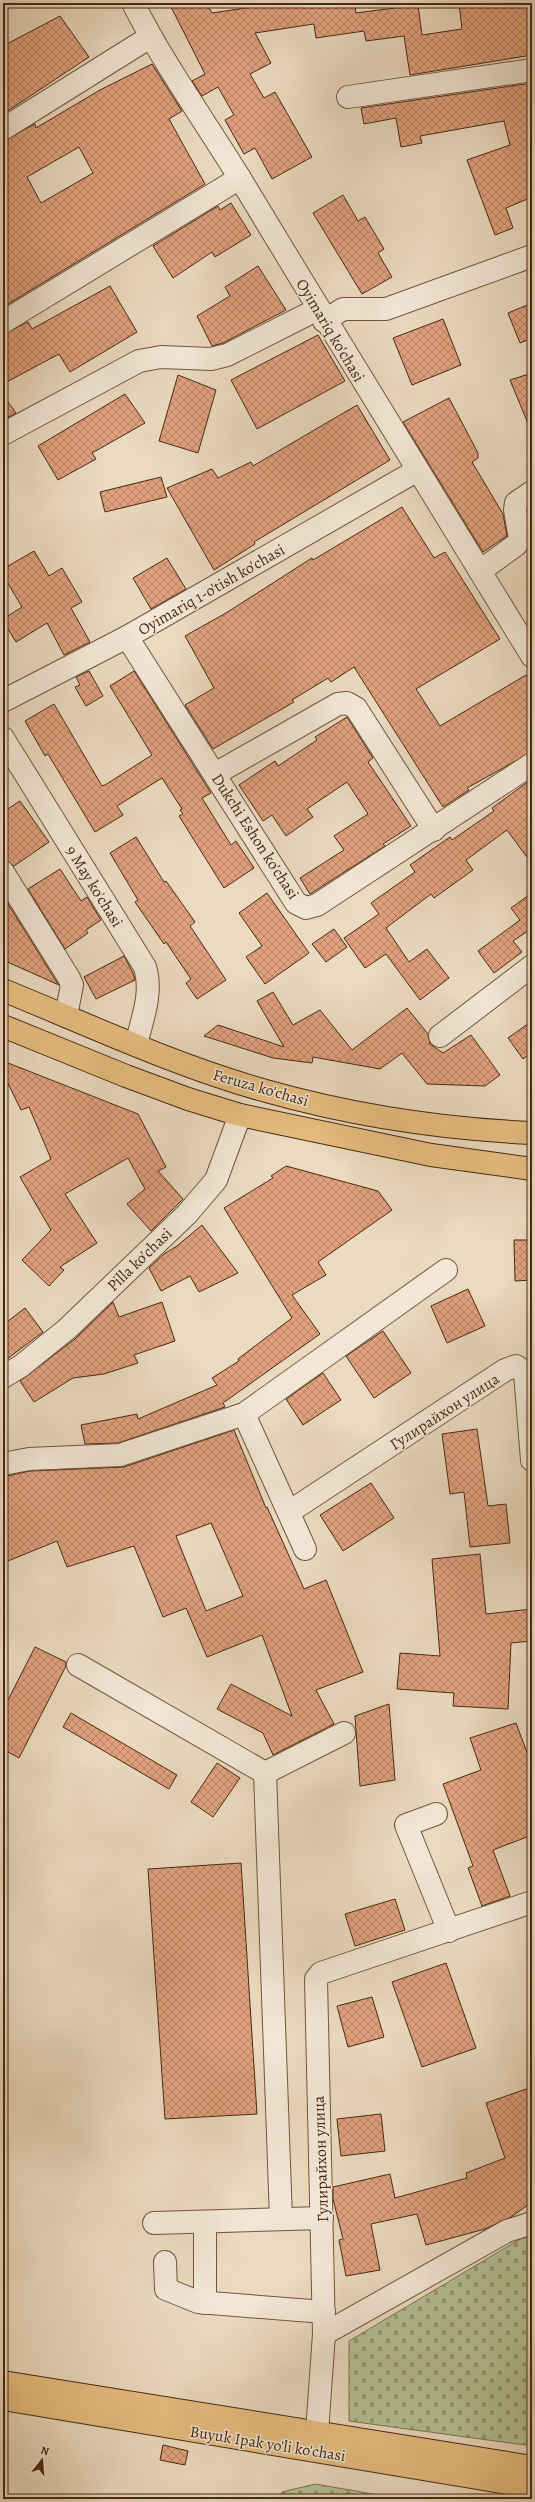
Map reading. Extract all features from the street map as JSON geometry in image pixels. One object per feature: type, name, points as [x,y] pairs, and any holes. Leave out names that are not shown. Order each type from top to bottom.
[{"type":"main road","name":"Feruza ko'chasi","points":[[3,990],[136,1045],[215,1075],[266,1091],[305,1100],[440,1125],[532,1133]]},
{"type":"main road","name":"Feruza ko'chasi","points":[[3,1026],[132,1079],[240,1114],[431,1155],[532,1169]]},
{"type":"main road","name":"Buyuk Ipak yo'li ko'chasi","points":[[3,2382],[315,2441],[532,2486]]},
{"type":"main road","name":"Buyuk Ipak yo'li ko'chasi","points":[[3,2400],[315,2441],[532,2467]]},
{"type":"street","name":"Oyimariq ko'chasi","points":[[133,3],[150,37],[240,178],[416,471],[532,656]]},
{"type":"street","points":[[3,129],[150,37]]},
{"type":"street","points":[[348,96],[532,70]]},
{"type":"street","points":[[3,322],[240,178]]},
{"type":"street","points":[[3,434],[138,361],[161,357],[211,359],[222,356],[321,315],[343,310],[386,309],[532,256]]},
{"type":"street","name":"Oyimariq 1-o'tish ko'chasi","points":[[3,701],[127,637],[416,471]]},
{"type":"street","points":[[480,571],[516,545],[520,539],[515,510],[516,503],[532,492]]},
{"type":"street","name":"Dukchi Eshon ko'chasi","points":[[127,637],[216,774],[296,902],[306,908],[317,905],[434,830],[532,764]]},
{"type":"street","points":[[216,774],[338,704],[347,703],[356,708],[434,830]]},
{"type":"street","name":"9 May ko'chasi","points":[[3,738],[145,967],[149,979],[149,993],[136,1045]]},
{"type":"street","points":[[3,872],[69,978],[72,985],[66,1016]]},
{"type":"street","points":[[440,1036],[532,966]]},
{"type":"street","name":"Pilla ko'chasi","points":[[3,1377],[21,1366],[67,1329],[187,1214],[216,1180],[240,1114]]},
{"type":"street","points":[[3,1464],[29,1459],[120,1455],[244,1414],[446,1270]]},
{"type":"street","name":"Гулирайхон улица","points":[[289,1512],[505,1370],[516,1366],[525,1373],[532,1460]]},
{"type":"street","points":[[244,1414],[305,1549]]},
{"type":"street","points":[[78,1665],[265,1773]]},
{"type":"street","points":[[265,1773],[344,1733]]},
{"type":"street","points":[[265,1773],[281,2219]]},
{"type":"street","points":[[436,1814],[406,1825],[449,1931]]},
{"type":"street","name":"Гулирайхон улица","points":[[315,2441],[324,2334],[316,1979],[321,1973],[532,1902]]},
{"type":"street","points":[[154,2223],[322,2218]]},
{"type":"street","points":[[205,2222],[205,2303]]},
{"type":"street","points":[[324,2334],[507,2231],[532,2224]]},
{"type":"street","points":[[164,2262],[166,2289],[198,2302],[324,2312]]},
{"type":"green space","points":[[532,2232],[532,2446],[349,2421],[349,2341]]},
{"type":"green space","points":[[315,2484],[402,2499],[282,2499],[282,2492]]},
{"type":"building","points":[[169,3],[206,3],[212,13],[279,3],[355,3],[356,13],[418,5],[422,35],[462,29],[459,3],[532,3],[532,55],[410,75],[404,36],[366,41],[364,31],[316,38],[314,24],[255,33],[271,63],[250,74],[264,98],[275,92],[312,157],[272,179],[255,148],[244,154],[225,120],[234,115],[218,87],[202,96],[192,81],[205,74]]},
{"type":"building","points":[[60,16],[89,57],[3,114],[3,46]]},
{"type":"building","points":[[152,64],[182,111],[169,119],[205,184],[3,307],[3,141],[35,124],[36,128],[100,90]],"holes":[[[79,147],[93,173],[41,203],[27,177]]]},
{"type":"building","points":[[532,83],[532,197],[506,208],[513,228],[495,235],[467,160],[510,145],[504,121],[420,136],[422,143],[401,147],[396,118],[364,124],[361,108]]},
{"type":"building","points":[[343,195],[358,221],[365,217],[384,249],[378,253],[392,277],[362,294],[313,213]]},
{"type":"building","points":[[231,203],[251,235],[215,257],[212,252],[173,278],[153,246],[218,206],[220,210]]},
{"type":"building","points":[[258,266],[286,310],[223,343],[212,346],[197,316],[230,296],[225,287]]},
{"type":"building","points":[[110,286],[137,332],[70,372],[59,354],[3,384],[3,334],[28,322],[32,329]]},
{"type":"building","points":[[532,303],[532,338],[520,343],[508,313]]},
{"type":"building","points":[[443,319],[461,365],[412,385],[393,338]]},
{"type":"building","points":[[318,335],[345,381],[257,429],[231,380]]},
{"type":"building","points":[[532,373],[532,433],[510,380]]},
{"type":"building","points":[[178,375],[216,390],[198,453],[159,441]]},
{"type":"building","points":[[125,394],[145,423],[92,453],[96,459],[58,480],[38,446]]},
{"type":"building","points":[[3,395],[16,413],[3,420]]},
{"type":"building","points":[[449,398],[478,453],[478,458],[472,462],[503,514],[507,536],[483,552],[403,422]]},
{"type":"building","points":[[357,405],[390,460],[254,542],[255,544],[214,570],[167,488],[212,469],[218,478],[251,462],[253,466]]},
{"type":"building","points":[[161,477],[167,497],[105,512],[100,492]]},
{"type":"building","points":[[402,507],[434,558],[445,552],[500,639],[416,689],[440,726],[526,675],[532,684],[532,752],[467,788],[469,790],[443,807],[354,667],[331,682],[328,678],[292,700],[294,702],[213,749],[185,705],[214,688],[185,636],[226,613],[312,558],[313,560]]},
{"type":"building","points":[[34,551],[49,576],[62,568],[82,602],[71,608],[90,642],[64,655],[47,623],[16,642],[3,621],[3,619],[22,607],[3,575],[3,569]]},
{"type":"building","points":[[167,558],[186,589],[151,609],[133,578]]},
{"type":"building","points":[[89,671],[103,696],[86,706],[75,687],[80,685],[76,677]]},
{"type":"building","points":[[134,671],[211,793],[202,798],[231,845],[236,841],[254,868],[224,888],[179,816],[183,814],[180,810],[182,809],[162,778],[117,806],[123,815],[95,832],[48,754],[45,756],[25,721],[54,704],[102,786],[105,785],[152,755],[110,686]]},
{"type":"building","points":[[347,717],[373,758],[368,762],[411,826],[383,844],[385,846],[310,894],[300,878],[344,850],[334,836],[368,814],[347,782],[307,809],[313,817],[286,836],[272,815],[263,821],[239,785],[275,761],[278,766],[317,740],[315,737]]},
{"type":"building","points":[[532,779],[532,864],[507,830],[466,860],[473,870],[434,898],[431,894],[386,928],[409,962],[427,949],[449,978],[420,1000],[386,954],[365,968],[344,938],[379,914],[371,903],[415,872],[410,865],[450,837],[452,840],[494,811],[492,808]]},
{"type":"building","points":[[20,801],[49,842],[14,866],[3,860],[3,812]]},
{"type":"building","points":[[136,837],[164,882],[166,881],[195,922],[190,926],[226,980],[197,999],[186,983],[191,979],[166,942],[164,944],[135,902],[138,900],[110,853]]},
{"type":"building","points":[[60,869],[81,901],[87,897],[101,920],[86,930],[88,933],[65,949],[28,889]]},
{"type":"building","points":[[267,893],[309,953],[265,984],[246,957],[262,946],[239,913]]},
{"type":"building","points":[[532,893],[532,937],[528,931],[513,941],[522,952],[494,973],[478,951],[520,920],[511,908]]},
{"type":"building","points":[[3,896],[58,984],[59,985],[3,960]]},
{"type":"building","points":[[334,929],[347,947],[326,962],[312,944]]},
{"type":"building","points":[[124,956],[135,980],[96,999],[84,977]]},
{"type":"building","points":[[273,992],[293,1025],[320,1010],[352,1050],[407,1008],[428,1034],[430,1044],[443,1053],[471,1035],[500,1075],[485,1086],[427,1084],[402,1053],[380,1069],[313,1057],[312,1063],[273,1058],[204,1036],[218,1025],[284,1047],[257,1001]]},
{"type":"building","points":[[532,1021],[532,1052],[523,1059],[508,1038]]},
{"type":"building","points":[[3,1061],[138,1114],[166,1167],[158,1171],[183,1199],[151,1231],[127,1204],[145,1189],[128,1158],[65,1194],[97,1243],[60,1267],[64,1270],[49,1286],[22,1260],[51,1230],[20,1177],[51,1159],[29,1107],[21,1110],[3,1073]]},
{"type":"building","points":[[286,1166],[378,1191],[392,1210],[318,1262],[326,1275],[292,1295],[320,1334],[223,1403],[225,1407],[118,1443],[85,1444],[81,1425],[137,1414],[138,1419],[217,1385],[212,1378],[239,1361],[238,1359],[292,1318],[224,1208],[273,1178],[271,1176]]},
{"type":"building","points":[[202,1225],[238,1273],[199,1292],[190,1276],[161,1291],[149,1268],[164,1254],[177,1246]]},
{"type":"building","points":[[514,1240],[532,1240],[532,1280],[515,1281]]},
{"type":"building","points":[[468,1289],[485,1326],[447,1343],[431,1306]]},
{"type":"building","points":[[113,1302],[119,1317],[162,1302],[175,1341],[134,1355],[138,1363],[104,1374],[73,1378],[34,1402],[20,1381],[75,1339]]},
{"type":"building","points":[[25,1308],[43,1332],[3,1362],[3,1325]]},
{"type":"building","points":[[383,1331],[411,1373],[374,1398],[346,1356]]},
{"type":"building","points":[[323,1373],[341,1400],[303,1425],[286,1399]]},
{"type":"building","points":[[477,1429],[488,1506],[506,1504],[510,1543],[470,1547],[464,1492],[450,1494],[442,1434]]},
{"type":"building","points":[[234,1430],[266,1508],[267,1507],[304,1589],[326,1580],[363,1672],[316,1690],[334,1724],[273,1755],[263,1733],[217,1709],[231,1684],[292,1716],[262,1635],[207,1657],[186,1608],[163,1617],[134,1546],[67,1567],[57,1541],[3,1563],[3,1477],[30,1471],[124,1467]],"holes":[[[211,1523],[243,1596],[206,1611],[176,1536]]]},
{"type":"building","points":[[371,1483],[394,1518],[343,1551],[320,1515]]},
{"type":"building","points":[[480,1554],[486,1614],[532,1609],[532,1641],[511,1643],[508,1709],[453,1706],[454,1693],[397,1689],[400,1653],[440,1656],[432,1559]]},
{"type":"building","points":[[35,1647],[66,1662],[66,1666],[19,1758],[3,1749],[3,1710]]},
{"type":"building","points":[[389,1704],[395,1780],[360,1786],[355,1716]]},
{"type":"building","points":[[71,1713],[177,1775],[169,1789],[63,1727]]},
{"type":"building","points":[[516,1723],[532,1766],[532,1835],[493,1850],[510,1896],[482,1906],[468,1868],[473,1866],[443,1784],[481,1770],[470,1738]]},
{"type":"building","points":[[217,1763],[240,1778],[213,1817],[191,1802]]},
{"type":"building","points":[[241,1863],[257,2114],[165,2119],[148,1869]]},
{"type":"building","points":[[395,1899],[405,1930],[355,1946],[345,1914]]},
{"type":"building","points":[[446,1963],[476,2048],[422,2067],[392,1982]]},
{"type":"building","points":[[372,1997],[384,2037],[348,2047],[337,2006]]},
{"type":"building","points":[[532,2087],[532,2202],[511,2217],[485,2229],[426,2245],[417,2214],[371,2224],[380,2270],[346,2276],[339,2240],[343,2239],[333,2199],[333,2187],[390,2174],[395,2198],[467,2178],[466,2173],[505,2158],[486,2103]]},
{"type":"building","points":[[381,2114],[385,2151],[341,2156],[337,2119]]},
{"type":"building","points":[[163,2445],[188,2451],[185,2465],[160,2460]]}]
